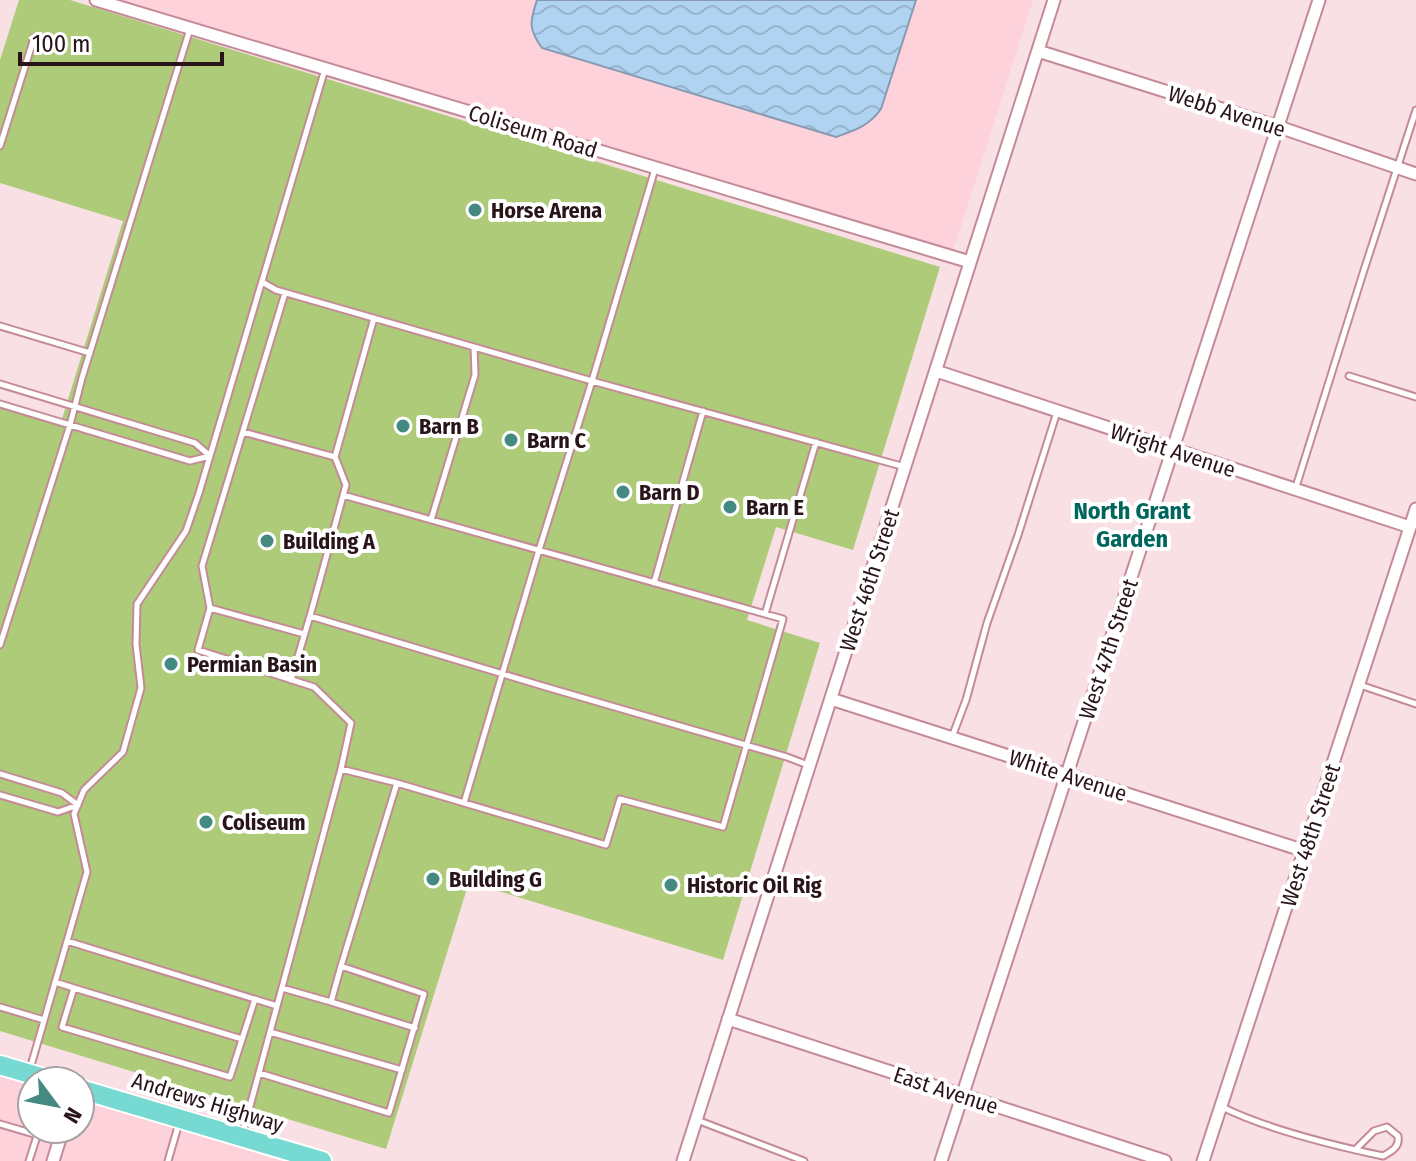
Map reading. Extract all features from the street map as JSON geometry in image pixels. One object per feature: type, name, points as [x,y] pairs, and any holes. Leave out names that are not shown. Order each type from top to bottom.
[{"type":"main road","name":"Andrews Highway","points":[[96,1094],[242,1137],[281,1155],[322,1161]]},
{"type":"street","name":"Coliseum Road","points":[[96,0],[970,262]]},
{"type":"street","name":"West 46th Street","points":[[686,1160],[728,1019],[1054,0]]},
{"type":"street","name":"West 47th Street","points":[[941,1161],[1319,0]]},
{"type":"street","name":"Webb Avenue","points":[[1038,51],[1416,174]]},
{"type":"street","name":"Wright Avenue","points":[[936,371],[1410,527]]},
{"type":"street","name":"West 48th Street","points":[[1203,1161],[1416,509]]},
{"type":"street","name":"White Avenue","points":[[831,699],[1305,851]]},
{"type":"street","name":"East Avenue","points":[[728,1019],[1165,1161]]},
{"type":"lane","points":[[0,645],[190,28]]},
{"type":"lane","points":[[0,146],[34,38]]},
{"type":"lane","points":[[31,1065],[87,872],[74,814],[84,790],[123,752],[141,688],[136,644],[137,604],[186,531],[325,69]]},
{"type":"lane","points":[[1295,490],[1416,110]]},
{"type":"lane","points":[[464,803],[655,168]]},
{"type":"lane","points":[[262,282],[285,293],[905,467]]},
{"type":"lane","points":[[242,1137],[351,723],[314,687],[198,650],[210,608],[202,566],[285,293]]},
{"type":"lane","points":[[291,680],[346,485],[335,457],[374,318]]},
{"type":"lane","points":[[0,326],[90,353]]},
{"type":"lane","points":[[431,520],[475,375],[474,347]]},
{"type":"lane","points":[[1349,376],[1416,397]]},
{"type":"lane","points":[[0,384],[195,443],[210,456]]},
{"type":"lane","points":[[0,404],[190,461],[210,456]]},
{"type":"lane","points":[[654,583],[703,411]]},
{"type":"lane","points":[[952,737],[1057,411]]},
{"type":"lane","points":[[243,432],[335,457]]},
{"type":"lane","points":[[765,614],[816,442]]},
{"type":"lane","points":[[341,769],[606,845],[620,799],[723,827],[783,619],[343,495]]},
{"type":"lane","points":[[210,608],[304,634]]},
{"type":"lane","points":[[310,616],[809,766]]},
{"type":"lane","points":[[1359,684],[1416,704]]},
{"type":"lane","points":[[0,774],[62,793],[78,805]]},
{"type":"lane","points":[[331,1002],[397,783]]},
{"type":"lane","points":[[0,795],[58,812],[78,805]]},
{"type":"lane","points":[[67,941],[277,1006]]},
{"type":"lane","points":[[259,1073],[389,1113],[424,994],[341,966]]},
{"type":"lane","points":[[55,982],[242,1039]]},
{"type":"lane","points":[[74,988],[62,1027],[230,1077],[255,999]]},
{"type":"lane","points":[[282,988],[415,1028]]},
{"type":"lane","points":[[0,1007],[44,1020]]},
{"type":"lane","points":[[270,1032],[402,1070]]},
{"type":"lane","points":[[1221,1106],[1259,1123],[1355,1150],[1383,1156],[1395,1149],[1398,1136],[1387,1127],[1374,1131],[1355,1150]]},
{"type":"lane","points":[[168,1161],[181,1119]]},
{"type":"lane","points":[[696,1120],[804,1161]]},
{"type":"shaded area","points":[[95,0],[1033,0],[951,258]]},
{"type":"shaded area","points":[[0,1065],[16,1073],[16,1145],[96,1145],[96,1094],[322,1161],[0,1161]]},
{"type":"green space","points":[[19,0],[70,0],[940,267],[853,550],[776,527],[747,620],[820,643],[723,960],[469,882],[386,1149],[0,1031],[0,400],[62,419],[123,221],[0,183],[0,60]]},
{"type":"water","points":[[537,0],[916,0],[881,109],[855,130],[836,137],[542,48],[532,25]]},
{"type":"place","name":"Horse Arena","points":[[475,210]]},
{"type":"place","name":"Barn B","points":[[403,426]]},
{"type":"place","name":"Barn C","points":[[511,440]]},
{"type":"place","name":"Barn D","points":[[623,492]]},
{"type":"place","name":"Barn E","points":[[730,507]]},
{"type":"place","name":"Building A","points":[[267,541]]},
{"type":"place","name":"Permian Basin","points":[[171,664]]},
{"type":"place","name":"Coliseum","points":[[206,822]]},
{"type":"place","name":"Building G","points":[[433,879]]},
{"type":"place","name":"Historic Oil Rig","points":[[671,885]]},
{"type":"district","name":"North Grant Garden","points":[[1132,525]]}]
